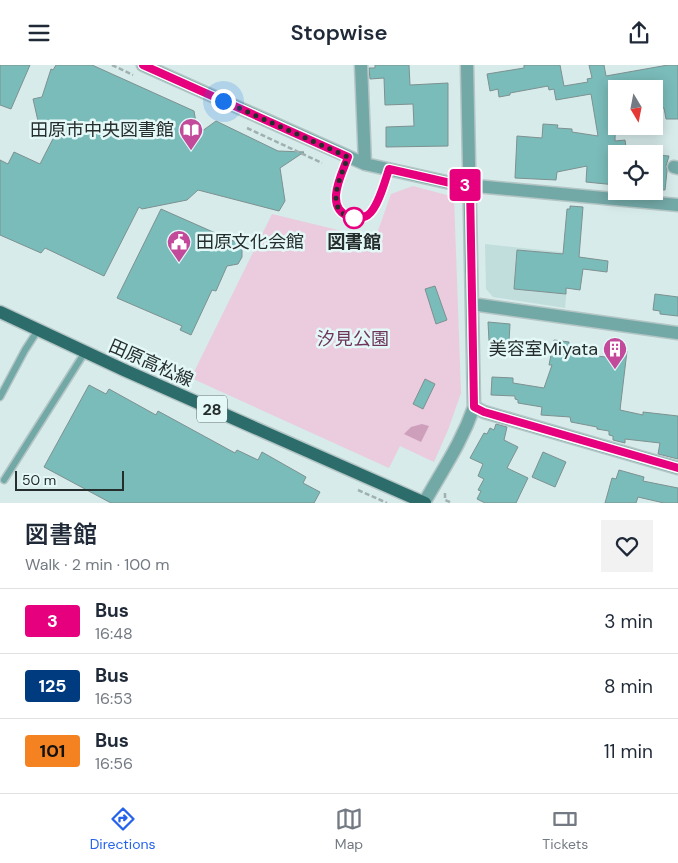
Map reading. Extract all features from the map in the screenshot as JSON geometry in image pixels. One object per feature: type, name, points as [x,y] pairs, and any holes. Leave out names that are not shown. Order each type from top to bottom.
[{"type":"main road","name":"田原高松線","points":[[0,312],[85,352],[425,503]]},
{"type":"street","points":[[361,65],[365,164]]},
{"type":"street","points":[[425,503],[454,454],[465,432],[474,407],[467,65]]},
{"type":"street","points":[[150,67],[365,164],[470,186],[678,205]]},
{"type":"street","points":[[472,305],[678,333]]},
{"type":"street","points":[[474,407],[493,415],[678,468]]},
{"type":"lane","points":[[348,157],[335,197],[336,205],[342,213],[351,218],[360,218],[369,214],[376,205],[389,169]]},
{"type":"lane","points":[[0,397],[38,330]]},
{"type":"lane","points":[[4,480],[85,352]]},
{"type":"shaded area","points":[[485,244],[570,253],[565,308],[493,297],[486,289]]},
{"type":"shaded area","points":[[422,424],[429,426],[421,442],[404,434],[411,427]]},
{"type":"green space","name":"汐見公園","points":[[413,186],[454,197],[461,393],[434,462],[400,446],[389,468],[191,378],[272,214],[375,239],[391,194]]},
{"type":"building","points":[[0,65],[30,65],[11,109],[0,105]]},
{"type":"building","points":[[56,65],[92,65],[194,111],[198,134],[216,121],[278,151],[304,152],[280,168],[285,201],[279,211],[198,190],[187,200],[142,209],[139,207],[104,276],[45,248],[41,253],[0,235],[0,160],[8,164],[14,152],[40,164],[58,129],[38,121],[33,99],[42,97],[51,69],[53,70]]},
{"type":"building","points":[[375,65],[409,65],[410,85],[448,83],[448,146],[386,147],[386,127],[414,126],[413,104],[385,105],[384,78],[370,79],[369,68],[375,68]]},
{"type":"building","points":[[524,65],[560,65],[564,86],[588,82],[587,79],[592,78],[589,65],[604,65],[606,76],[668,65],[678,65],[678,119],[666,119],[663,108],[663,80],[608,80],[608,135],[615,135],[615,141],[625,140],[626,145],[608,145],[608,184],[586,182],[587,166],[557,172],[556,180],[515,178],[517,136],[542,138],[543,124],[558,125],[557,128],[572,129],[572,132],[598,136],[591,94],[556,100],[554,89],[549,90],[548,86],[499,97],[498,89],[490,91],[487,74],[524,68]]},
{"type":"building","points":[[663,156],[669,156],[666,166],[665,190],[663,190]]},
{"type":"building","points":[[570,206],[583,207],[579,257],[608,261],[607,272],[583,269],[580,290],[566,288],[566,294],[514,289],[517,250],[563,254],[567,209],[570,209]]},
{"type":"building","points":[[161,209],[238,243],[242,249],[242,257],[238,264],[227,266],[216,291],[212,290],[191,335],[180,330],[182,326],[117,298]]},
{"type":"building","points":[[435,286],[447,320],[436,324],[425,289]]},
{"type":"building","points":[[655,294],[678,297],[678,316],[660,314],[660,311],[653,310]]},
{"type":"building","points":[[488,322],[510,324],[509,342],[489,341]]},
{"type":"building","points":[[554,340],[569,342],[569,353],[606,357],[607,348],[627,351],[620,410],[643,415],[643,412],[678,416],[678,459],[658,454],[660,443],[625,439],[625,443],[613,440],[613,436],[609,435],[609,431],[571,422],[570,417],[541,415],[542,407],[518,403],[515,396],[491,395],[492,377],[513,378],[513,383],[544,388],[552,365],[549,365]]},
{"type":"building","points":[[425,379],[435,384],[423,409],[413,404]]},
{"type":"building","points":[[89,385],[106,394],[109,389],[156,415],[158,411],[235,453],[237,450],[258,460],[262,452],[306,477],[303,483],[320,492],[314,503],[111,503],[44,467]]},
{"type":"building","points":[[496,424],[507,427],[504,440],[518,447],[507,468],[528,478],[516,503],[485,503],[477,499],[481,491],[478,490],[484,479],[478,476],[483,464],[470,458],[484,433],[487,434],[490,428],[494,430]]},
{"type":"building","points":[[543,452],[566,462],[555,487],[532,477]]},
{"type":"building","points":[[619,470],[644,477],[643,481],[678,488],[678,503],[664,503],[638,497],[636,503],[605,503],[612,478],[616,479]]},
{"type":"bus line","name":"3","points":[[143,65],[348,157],[335,197],[336,205],[342,213],[351,218],[360,218],[369,214],[376,205],[389,169],[470,186],[474,407],[484,412],[678,468]]},
{"type":"place","name":"田原市中央図書館","points":[[191,151]]},
{"type":"place","name":"図書館","points":[[354,218]]},
{"type":"place","name":"田原文化会館","points":[[179,263]]},
{"type":"place","name":"美容室Miyata","points":[[615,370]]},
{"type":"route","points":[[223,101],[348,157],[335,197],[336,205],[342,213],[354,218]]}]
